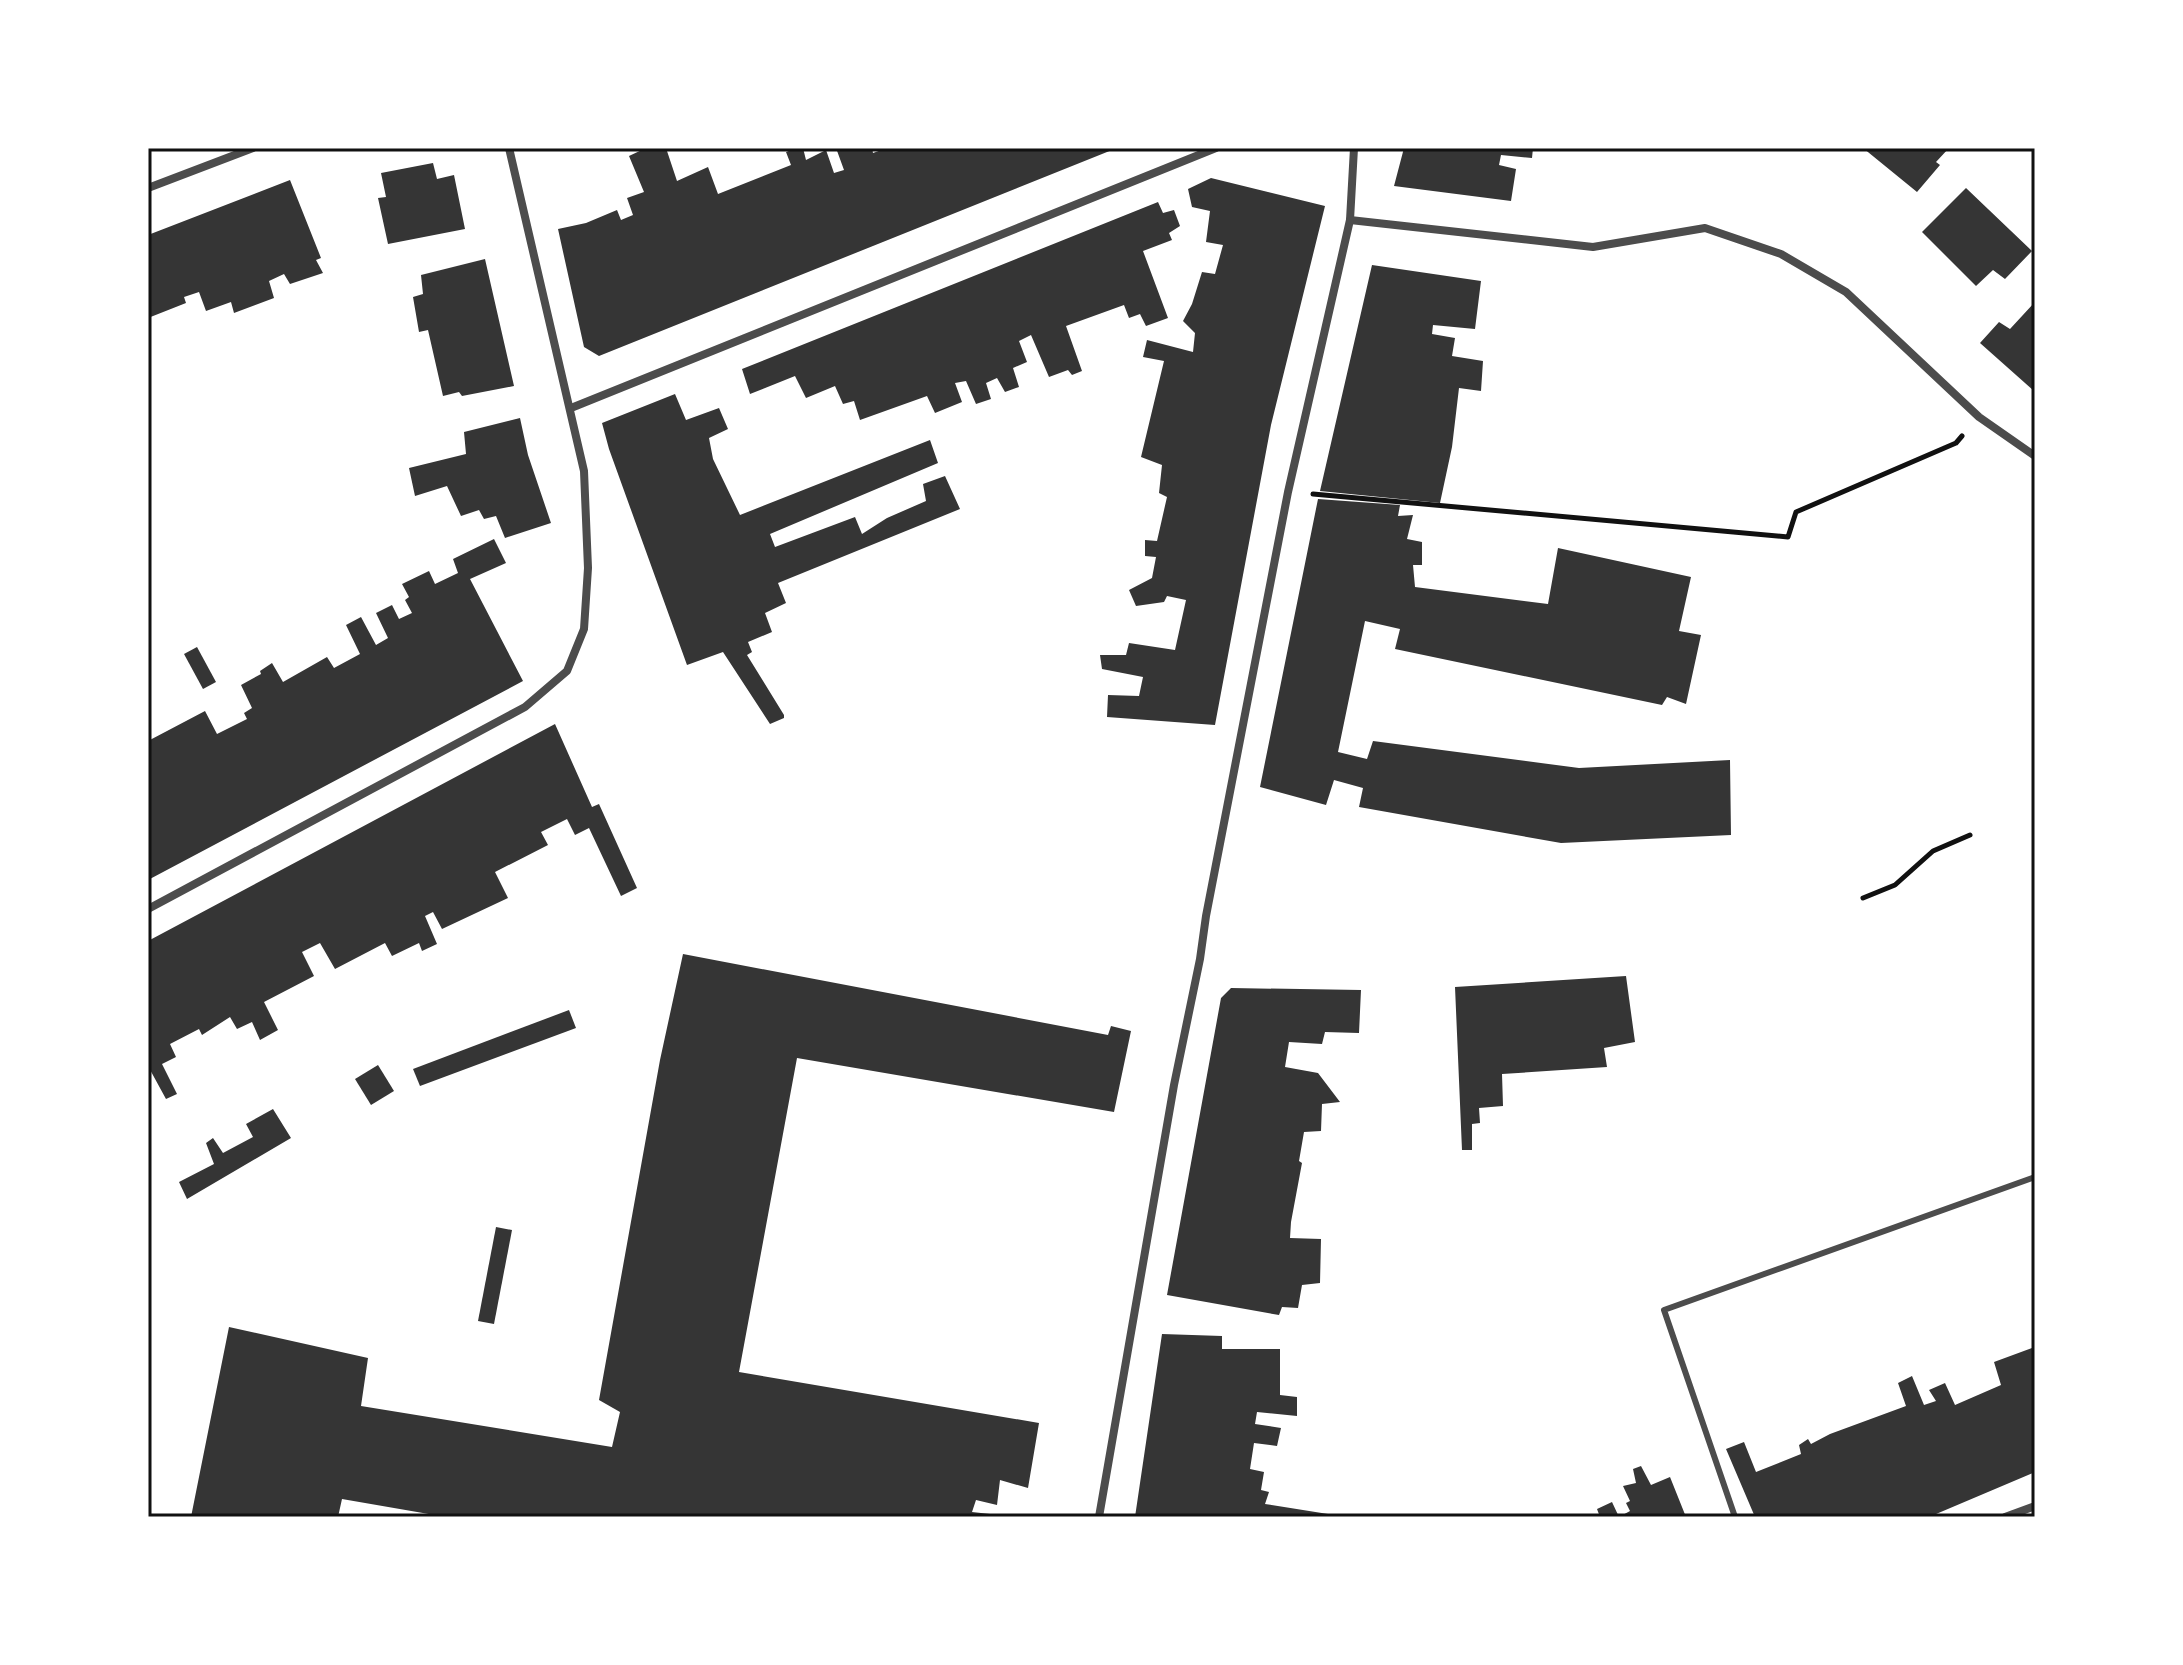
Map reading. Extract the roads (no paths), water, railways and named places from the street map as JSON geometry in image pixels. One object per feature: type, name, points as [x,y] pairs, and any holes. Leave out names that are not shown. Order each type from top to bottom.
[{"type":"street","points":[[148,188],[253,148]]},
{"type":"street","points":[[148,909],[525,707],[567,671],[584,629],[588,568],[584,471],[509,148]]},
{"type":"street","points":[[571,408],[1216,148]]},
{"type":"street","points":[[1099,1517],[1174,1085],[1288,492],[1350,220],[1354,148]]},
{"type":"street","points":[[1350,220],[1593,247],[1705,228],[1781,254],[1846,292],[1979,417],[2035,456]]},
{"type":"street","points":[[2005,1517],[2035,1506]]},
{"type":"lane","points":[[1735,1517],[1664,1310],[2035,1177]]}]
